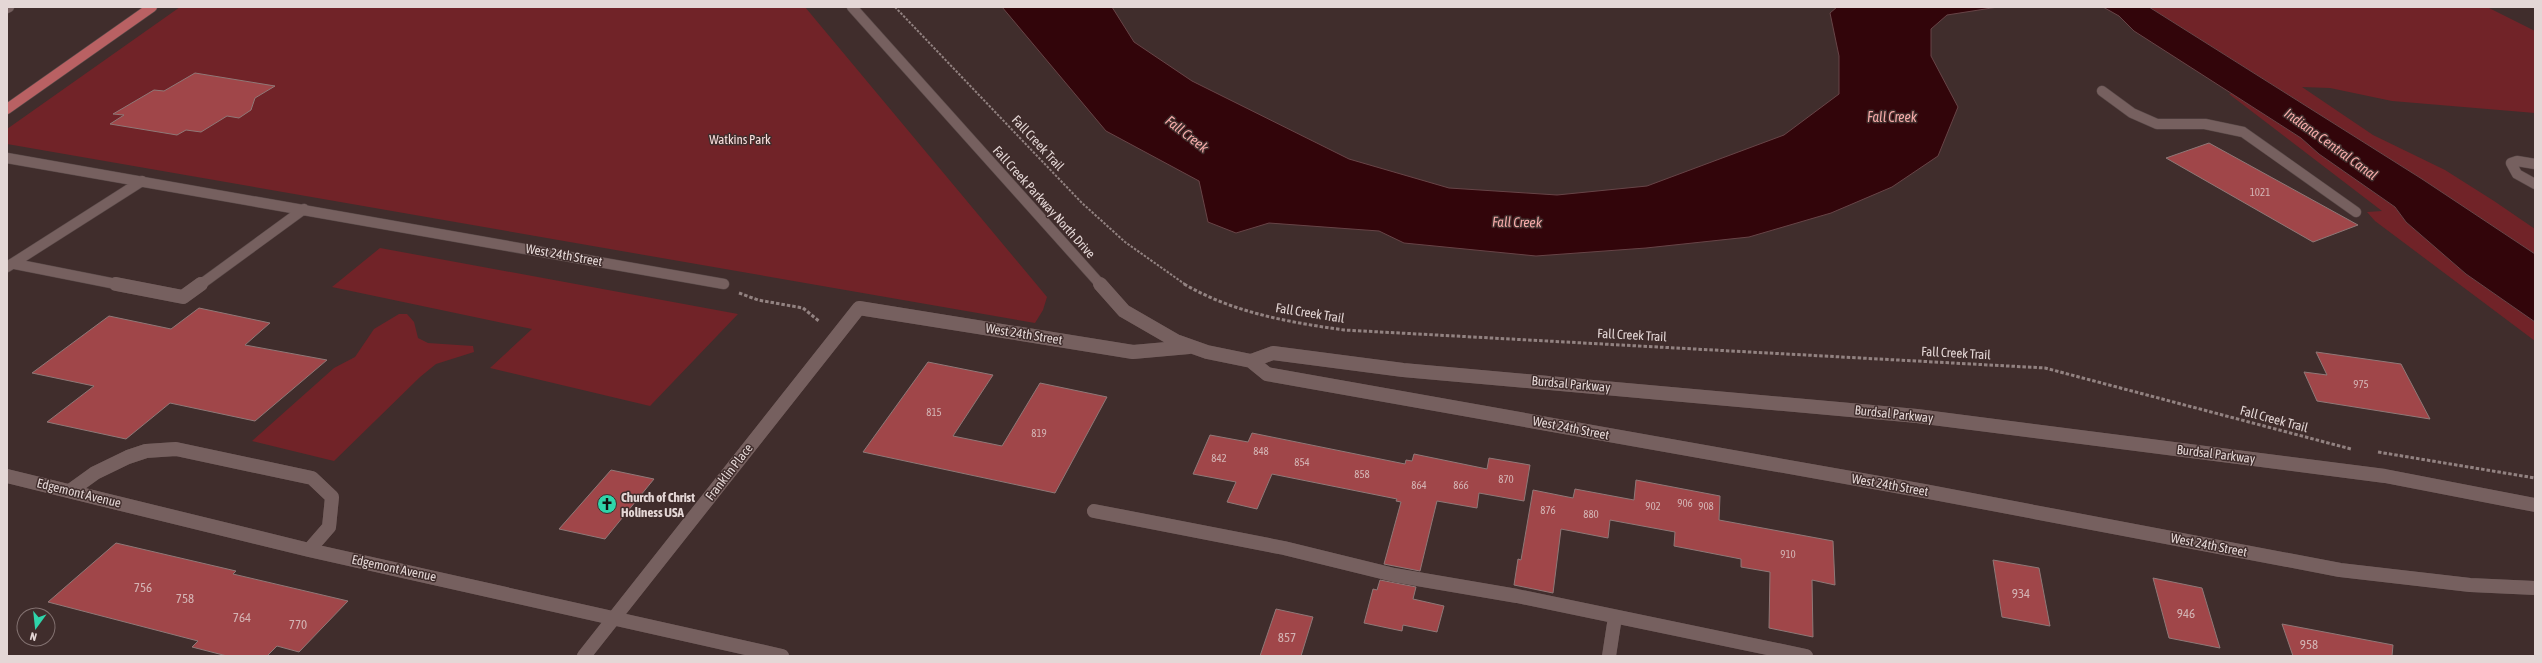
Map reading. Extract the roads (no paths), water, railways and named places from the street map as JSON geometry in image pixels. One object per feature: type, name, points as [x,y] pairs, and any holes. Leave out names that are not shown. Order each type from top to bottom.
[{"type":"main road","points":[[7,109],[152,7]]},
{"type":"street","name":"Fall Creek Parkway North Drive","points":[[852,7],[1124,311],[1150,328],[1190,347],[1251,361]]},
{"type":"street","points":[[2102,91],[2132,113],[2157,124],[2205,124],[2243,132],[2356,212]]},
{"type":"street","name":"West 24th Street","points":[[7,158],[85,170],[405,226],[724,284]]},
{"type":"street","points":[[2535,164],[2517,161],[2511,163],[2512,170],[2535,184]]},
{"type":"street","points":[[11,265],[142,181]]},
{"type":"street","points":[[11,265],[184,297],[304,209]]},
{"type":"street","name":"West 24th Street","points":[[859,308],[1133,352],[1190,347]]},
{"type":"street","name":"Franklin Place","points":[[584,656],[859,308]]},
{"type":"street","name":"Burdsal Parkway","points":[[1251,361],[1273,353],[1403,370],[1917,416],[2385,476],[2535,505]]},
{"type":"street","name":"West 24th Street","points":[[1251,361],[1267,374],[2011,507],[2325,567],[2454,584],[2535,588]]},
{"type":"street","points":[[70,491],[95,473],[128,457],[146,451],[176,449],[312,478],[332,497],[329,527],[309,550]]},
{"type":"street","name":"Edgemont Avenue","points":[[7,476],[309,550],[615,617],[782,656]]},
{"type":"street","points":[[1094,511],[1284,548],[1394,575],[1615,617],[1806,656]]},
{"type":"street","points":[[1609,656],[1615,617]]},
{"type":"water","name":"Fall Creek","points":[[1002,7],[1112,7],[1134,42],[1192,81],[1349,159],[1449,188],[1557,195],[1647,186],[1784,135],[1839,94],[1839,56],[1830,13],[1837,7],[1998,7],[1947,15],[1931,29],[1931,56],[1958,107],[1938,156],[1892,187],[1831,213],[1749,237],[1646,248],[1536,256],[1404,243],[1379,231],[1269,223],[1236,233],[1208,222],[1199,181],[1106,131]]},
{"type":"water","name":"Indiana Central Canal","points":[[2103,7],[2149,7],[2422,179],[2535,254],[2535,322],[2466,274],[2406,222],[2395,207],[2319,154],[2301,138],[2134,31],[2119,16]]},
{"type":"place","name":"Church of Christ Holiness USA","points":[[607,504]]},
{"type":"park label","name":"Watkins Park","points":[[740,139]]}]
